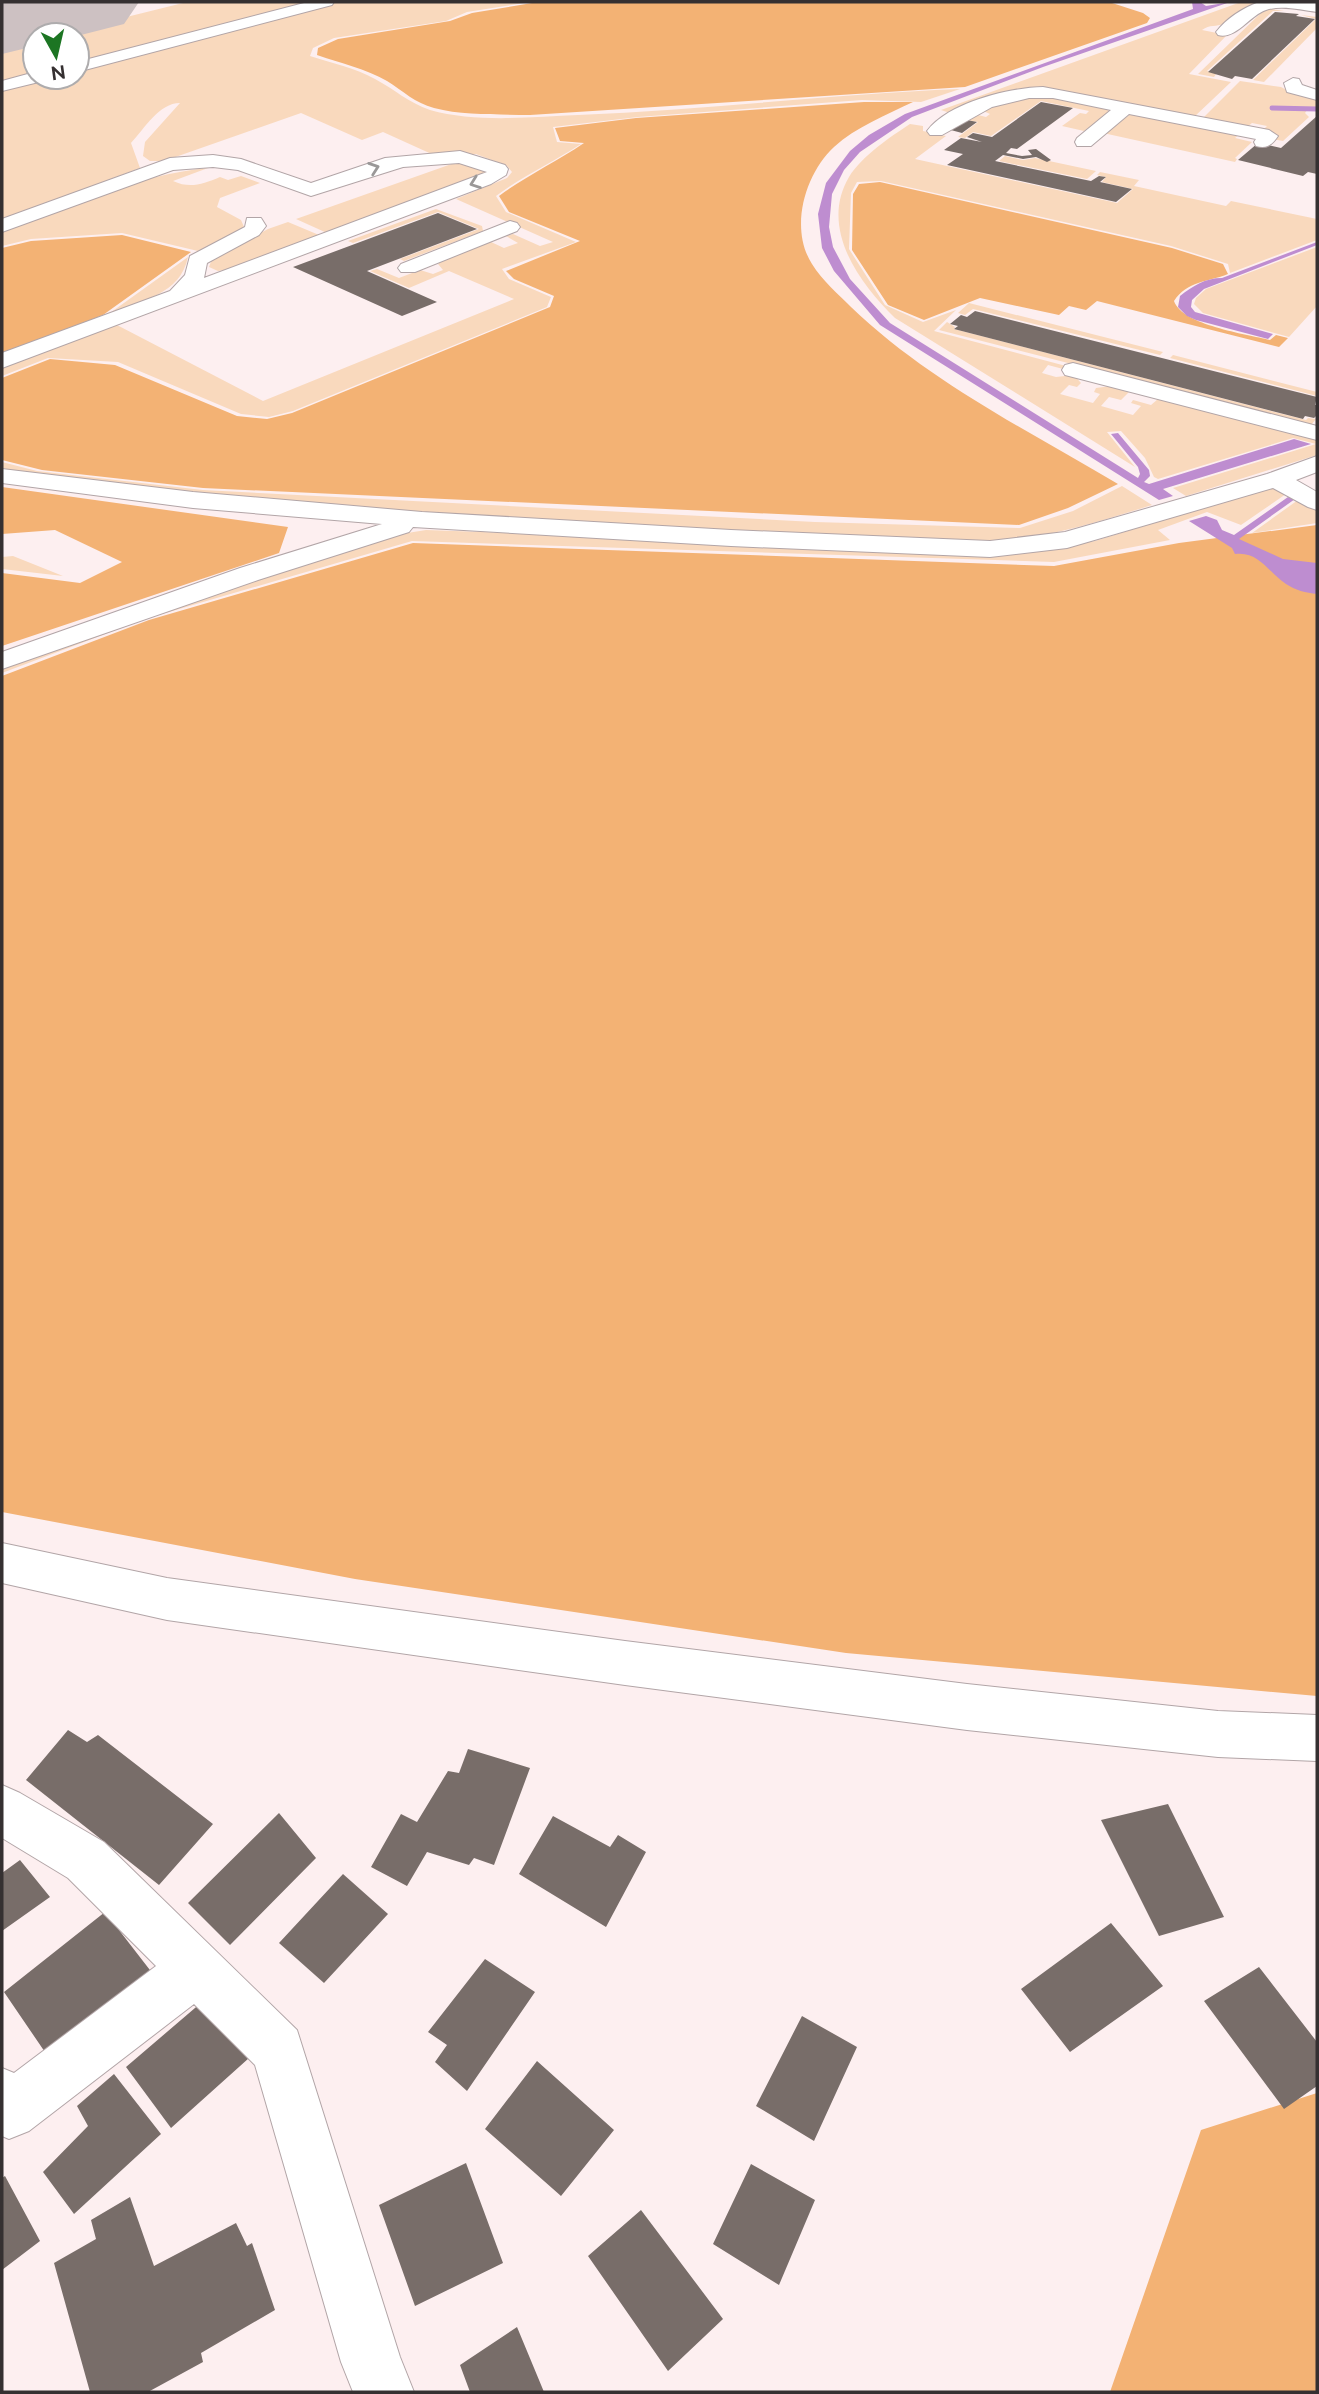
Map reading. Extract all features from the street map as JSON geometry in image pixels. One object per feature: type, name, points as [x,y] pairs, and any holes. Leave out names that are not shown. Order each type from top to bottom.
[{"type":"street","points":[[91,62],[326,2]]},
{"type":"street","points":[[1224,32],[1252,6],[1279,2],[1311,4]]},
{"type":"street","points":[[2,86],[21,81]]},
{"type":"street","points":[[1293,83],[1293,88],[1317,94]]},
{"type":"street","points":[[936,131],[968,110],[1022,94],[1043,92],[1269,136],[1264,142]]},
{"type":"street","points":[[1084,142],[1125,108]]},
{"type":"street","points":[[968,110],[988,115]]},
{"type":"street","points":[[2,226],[170,164],[242,164],[311,190],[385,164],[460,156],[498,169],[496,175],[2,361]]},
{"type":"street","points":[[437,197],[461,207]]},
{"type":"street","points":[[408,268],[519,231],[486,217]]},
{"type":"street","points":[[179,293],[195,276],[197,260],[252,231],[256,226],[254,222]]},
{"type":"street","points":[[1085,378],[1317,433]]},
{"type":"street","points":[[2,476],[298,511],[731,538],[990,550],[1067,540],[1276,479],[1317,463]]},
{"type":"street","points":[[1276,479],[1317,502]]},
{"type":"street","points":[[298,511],[312,524],[316,539],[311,555]]},
{"type":"street","points":[[2,661],[237,578],[422,520]]},
{"type":"street","points":[[2,1563],[167,1599],[639,1665],[967,1707],[1219,1734],[1317,1738]]},
{"type":"street","points":[[2,1811],[86,1860],[278,2049],[371,2362],[384,2392]]},
{"type":"street","points":[[2,2096],[9,2111],[196,1969]]},
{"type":"shaded area","points":[[187,2],[322,2],[91,61],[91,26]]},
{"type":"shaded area","points":[[335,2],[530,2],[467,12],[446,21],[334,38],[313,48],[310,56],[360,72],[430,110],[485,118],[674,110],[960,89],[921,102],[862,100],[638,117],[553,127],[557,142],[581,144],[496,196],[506,212],[576,242],[502,269],[509,279],[551,297],[547,307],[293,411],[269,417],[241,414],[118,362],[48,358],[2,376],[2,367],[115,324],[263,401],[514,299],[449,271],[409,288],[370,271],[377,269],[399,278],[420,270],[433,274],[443,270],[438,264],[441,261],[491,242],[504,248],[518,243],[506,236],[513,234],[540,246],[553,242],[456,199],[507,178],[512,172],[507,166],[476,154],[436,156],[383,132],[362,140],[301,113],[164,161],[150,161],[143,156],[145,142],[180,103],[165,107],[131,143],[140,168],[2,220],[2,89],[21,84],[21,91],[91,91],[91,65]]},
{"type":"shaded area","points":[[538,2],[1109,2],[1143,13],[1150,18],[1147,23],[965,87],[530,115],[469,113],[434,108],[415,100],[379,77],[317,55],[318,48],[338,39],[450,21],[472,13]]},
{"type":"shaded area","points":[[1192,2],[1200,2],[1206,6],[1230,2],[1043,67],[912,117],[860,152],[844,170],[832,194],[829,227],[833,247],[850,279],[890,323],[1138,478],[1138,467],[1111,434],[1118,433],[1149,470],[1150,476],[1144,482],[1149,484],[1294,439],[1311,444],[1163,489],[1173,496],[1159,500],[880,325],[834,271],[822,248],[818,214],[826,183],[850,151],[869,135],[905,114],[1193,9]]},
{"type":"shaded area","points":[[1241,2],[1259,2],[1229,22],[1202,30],[1227,35],[1189,74],[1231,82],[1193,118],[1044,90],[950,113],[941,110]]},
{"type":"shaded area","points":[[1266,8],[1284,11],[1273,11],[1207,71],[1216,74],[1214,77],[1198,74]]},
{"type":"shaded area","points":[[1301,15],[1317,17],[1317,28],[1264,82],[1253,80],[1316,19]]},
{"type":"shaded area","points":[[21,43],[21,79],[2,84],[2,48]]},
{"type":"shaded area","points":[[1240,81],[1281,87],[1292,93],[1317,99],[1317,107],[1269,107],[1308,109],[1305,113],[1309,117],[1283,141],[1272,139],[1263,130],[1267,126],[1252,123],[1247,127],[1201,120]]},
{"type":"shaded area","points":[[1041,95],[1107,108],[1109,113],[1084,131],[1062,126],[1080,113],[1086,114],[1089,111],[1041,101],[991,136],[973,132],[965,138],[958,137],[978,122],[962,119],[974,114],[986,117],[990,114],[979,109]]},
{"type":"shaded area","points":[[864,102],[913,102],[852,133],[834,147],[815,172],[808,186],[801,218],[805,250],[812,264],[851,307],[912,358],[979,403],[1118,484],[1068,508],[1019,525],[203,488],[42,470],[2,460],[2,378],[50,359],[115,365],[237,416],[267,419],[292,413],[550,307],[554,296],[514,279],[506,271],[580,241],[509,212],[499,196],[584,143],[560,141],[555,128],[636,118]]},
{"type":"shaded area","points":[[1131,114],[1241,133],[1235,138],[1252,142],[1235,158],[1235,162],[1103,133]]},
{"type":"shaded area","points":[[910,124],[923,126],[923,131],[946,136],[915,159],[1117,203],[1133,189],[1102,182],[1106,177],[1097,175],[1100,172],[1139,180],[1134,186],[1226,206],[1231,201],[1317,219],[1317,240],[1230,273],[1228,264],[1171,246],[881,181],[857,182],[851,193],[849,249],[885,305],[923,322],[956,310],[934,331],[1066,366],[1063,369],[1048,365],[1042,373],[1056,377],[1074,375],[1081,383],[1077,387],[1069,385],[1060,394],[1093,403],[1100,394],[1094,392],[1096,388],[1111,386],[1130,391],[1121,400],[1109,397],[1101,406],[1133,415],[1141,406],[1131,403],[1133,400],[1151,405],[1158,399],[1317,440],[1317,455],[1186,496],[1173,488],[1316,444],[1293,438],[1158,479],[1154,477],[1145,458],[1121,431],[1107,432],[1135,467],[895,318],[868,288],[847,254],[838,216],[841,196],[855,169],[877,148]]},
{"type":"shaded area","points":[[1005,156],[1023,160],[1035,158],[1096,171],[1087,179],[999,161]]},
{"type":"shaded area","points":[[460,161],[487,170],[487,173],[327,233],[296,219]]},
{"type":"shaded area","points":[[208,168],[173,181],[191,185],[220,177],[228,180],[241,176],[260,183],[220,198],[217,207],[241,220],[244,227],[238,233],[198,251],[122,233],[31,239],[2,246],[2,231],[78,201],[155,177]]},
{"type":"shaded area","points":[[880,182],[1172,248],[1223,264],[1228,274],[1185,289],[1174,301],[1179,309],[1202,322],[1231,331],[1270,340],[1276,335],[1288,338],[1279,347],[1097,301],[1086,310],[1069,306],[1059,315],[980,298],[924,320],[888,305],[852,250],[853,194],[859,184]]},
{"type":"shaded area","points":[[436,209],[482,226],[483,231],[404,261],[400,259],[479,229],[438,212],[353,243],[348,241]]},
{"type":"shaded area","points":[[288,222],[319,235],[230,269],[218,271],[209,267],[212,259],[268,229]]},
{"type":"shaded area","points":[[122,235],[191,252],[103,315],[2,356],[2,248],[31,241]]},
{"type":"shaded area","points":[[1317,242],[1317,245],[1204,289],[1192,300],[1191,307],[1195,312],[1273,334],[1268,339],[1196,320],[1178,307],[1180,296],[1200,283],[1222,278]]},
{"type":"shaded area","points":[[1317,247],[1317,306],[1289,337],[1203,313],[1194,304],[1196,298],[1206,289]]},
{"type":"shaded area","points":[[188,257],[184,270],[168,288],[147,300],[110,313]]},
{"type":"shaded area","points":[[969,303],[1163,352],[1160,355],[973,309],[965,315],[958,313]]},
{"type":"shaded area","points":[[947,322],[955,327],[954,329],[1306,420],[1316,419],[1311,425],[939,330]]},
{"type":"shaded area","points":[[1173,355],[1317,392],[1317,396],[1170,358]]},
{"type":"shaded area","points":[[2,462],[37,471],[203,490],[815,522],[1020,528],[1073,511],[1122,486],[1152,505],[1081,526],[1019,539],[891,539],[358,510],[25,473],[2,468]]},
{"type":"shaded area","points":[[2,487],[288,527],[279,553],[2,646],[2,573],[80,583],[122,562],[55,530],[2,534]]},
{"type":"shaded area","points":[[1269,487],[1297,495],[1317,506],[1317,523],[1252,533],[1298,500],[1286,494],[1241,525],[1207,512],[1158,530],[1170,540],[1054,562],[412,541],[145,619],[2,673],[2,666],[136,617],[395,535],[426,530],[1027,552],[1095,541]]},
{"type":"shaded area","points":[[1288,497],[1295,499],[1239,539],[1283,559],[1317,563],[1317,594],[1289,586],[1257,559],[1235,554],[1232,548],[1189,521],[1206,516],[1217,520],[1222,530],[1234,535]]},
{"type":"shaded area","points":[[1317,525],[1317,1696],[846,1653],[355,1579],[2,1512],[2,676],[149,620],[413,543],[1054,566],[1179,543]]},
{"type":"shaded area","points":[[13,556],[63,576],[2,569],[2,557]]},
{"type":"shaded area","points":[[1317,2093],[1317,2392],[1110,2392],[1201,2130]]},
{"type":"building","points":[[1275,12],[1299,14],[1296,16],[1315,19],[1252,79],[1235,76],[1232,79],[1208,72]]},
{"type":"building","points":[[1041,102],[1073,108],[1017,149],[1011,148],[1006,153],[1032,155],[1028,150],[1036,149],[1051,160],[1047,162],[1036,157],[1023,159],[1003,155],[995,161],[1091,181],[1099,176],[1106,177],[1100,182],[1132,189],[1116,202],[947,165],[963,154],[944,150],[961,138],[982,142],[967,137],[973,133],[992,137]]},
{"type":"building","points":[[1317,116],[1317,174],[1308,172],[1303,176],[1238,160],[1258,143],[1281,148]]},
{"type":"building","points":[[962,119],[977,122],[962,133],[947,129]]},
{"type":"building","points":[[438,213],[477,229],[367,271],[437,302],[402,316],[293,267]]},
{"type":"building","points":[[975,311],[1317,397],[1317,415],[1314,418],[1305,416],[1303,419],[954,329],[958,326],[950,324],[961,315],[967,317]]},
{"type":"building","points":[[68,1730],[87,1742],[98,1735],[213,1824],[159,1885],[26,1780]]},
{"type":"building","points":[[468,1749],[530,1768],[494,1865],[474,1858],[469,1865],[427,1852],[407,1886],[371,1867],[401,1814],[417,1822],[448,1771],[459,1773]]},
{"type":"building","points":[[1168,1804],[1224,1917],[1159,1936],[1101,1820]]},
{"type":"building","points":[[279,1813],[316,1858],[230,1945],[188,1903]]},
{"type":"building","points":[[553,1816],[610,1847],[618,1835],[646,1852],[606,1927],[519,1874]]},
{"type":"building","points":[[20,1860],[50,1897],[2,1931],[2,1873]]},
{"type":"building","points":[[343,1874],[388,1914],[324,1983],[279,1943]]},
{"type":"building","points":[[105,1912],[153,1974],[49,2058],[4,1992]]},
{"type":"building","points":[[1111,1923],[1163,1986],[1070,2052],[1021,1989]]},
{"type":"building","points":[[485,1959],[535,1992],[467,2091],[435,2062],[447,2045],[428,2032]]},
{"type":"building","points":[[1259,1967],[1317,2042],[1317,2086],[1284,2109],[1204,2001]]},
{"type":"building","points":[[202,2002],[249,2058],[171,2128],[126,2067]]},
{"type":"building","points":[[802,2016],[857,2047],[814,2141],[756,2106]]},
{"type":"building","points":[[537,2061],[614,2130],[561,2196],[485,2129]]},
{"type":"building","points":[[114,2074],[161,2134],[74,2214],[43,2172],[88,2126],[77,2106]]},
{"type":"building","points":[[466,2163],[503,2263],[415,2306],[379,2205]]},
{"type":"building","points":[[751,2164],[815,2200],[779,2285],[713,2244]]},
{"type":"building","points":[[5,2176],[40,2241],[2,2270],[2,2178]]},
{"type":"building","points":[[130,2197],[154,2266],[236,2223],[247,2246],[252,2243],[275,2310],[201,2353],[203,2362],[148,2392],[90,2392],[54,2263],[96,2239],[91,2220]]},
{"type":"building","points":[[641,2210],[723,2319],[668,2371],[588,2256]]},
{"type":"building","points":[[517,2327],[544,2392],[470,2392],[460,2365]]},
{"type":"waterway","points":[[1272,108],[1317,109]]},
{"type":"runway","points":[[2,22],[87,2]]}]
